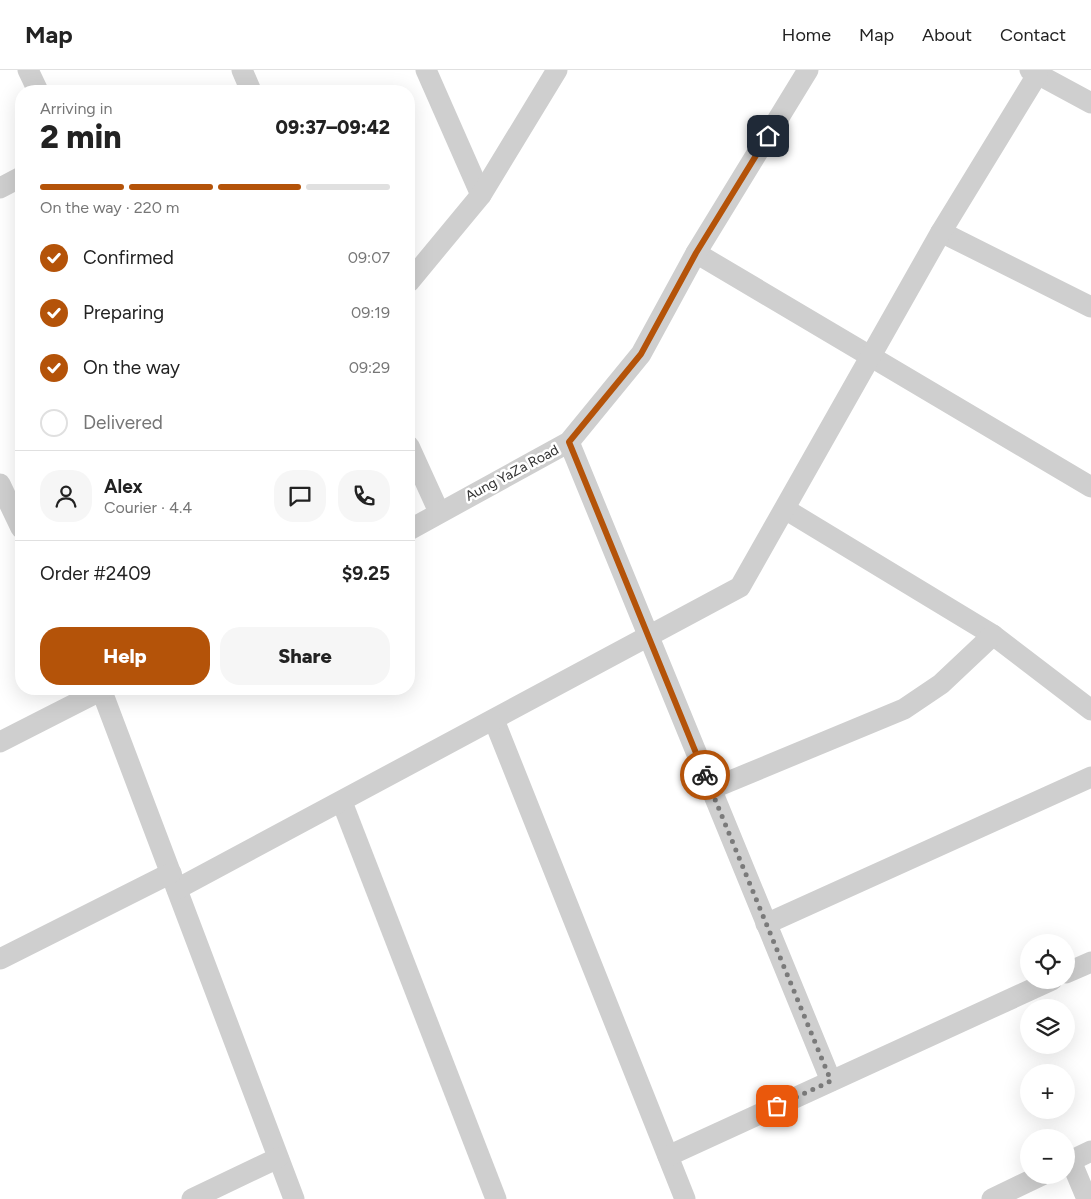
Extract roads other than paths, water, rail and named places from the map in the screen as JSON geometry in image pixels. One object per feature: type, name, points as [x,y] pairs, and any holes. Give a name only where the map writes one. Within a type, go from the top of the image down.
[{"type":"street","points":[[28,70],[35,85]]},
{"type":"street","points":[[242,70],[249,85]]},
{"type":"street","points":[[426,70],[481,195]]},
{"type":"street","points":[[415,275],[481,195],[557,70]]},
{"type":"street","name":"Aung YaZa Road","points":[[415,526],[569,442],[641,354],[696,253],[808,70]]},
{"type":"street","points":[[0,959],[174,881],[342,802],[740,587],[1033,72],[1091,103]]},
{"type":"street","points":[[0,188],[15,180]]},
{"type":"street","points":[[941,232],[1091,307]]},
{"type":"street","points":[[696,253],[1091,487]]},
{"type":"street","points":[[569,442],[831,1081]]},
{"type":"street","points":[[415,459],[439,512]]},
{"type":"street","points":[[0,484],[10,504]]},
{"type":"street","points":[[785,509],[993,636],[1091,710]]},
{"type":"street","points":[[711,789],[904,709],[941,684],[993,636]]},
{"type":"street","points":[[0,742],[90,695]]},
{"type":"street","points":[[104,695],[294,1199]]},
{"type":"street","points":[[494,720],[685,1199]]},
{"type":"street","points":[[766,924],[1091,777]]},
{"type":"street","points":[[342,802],[496,1199]]},
{"type":"street","points":[[1075,969],[1091,962]]},
{"type":"street","points":[[668,1156],[1032,989]]},
{"type":"street","points":[[1075,1159],[1091,1151]]},
{"type":"street","points":[[192,1199],[278,1158]]},
{"type":"street","points":[[1075,1176],[1087,1199]]},
{"type":"street","points":[[992,1199],[1023,1184]]}]
